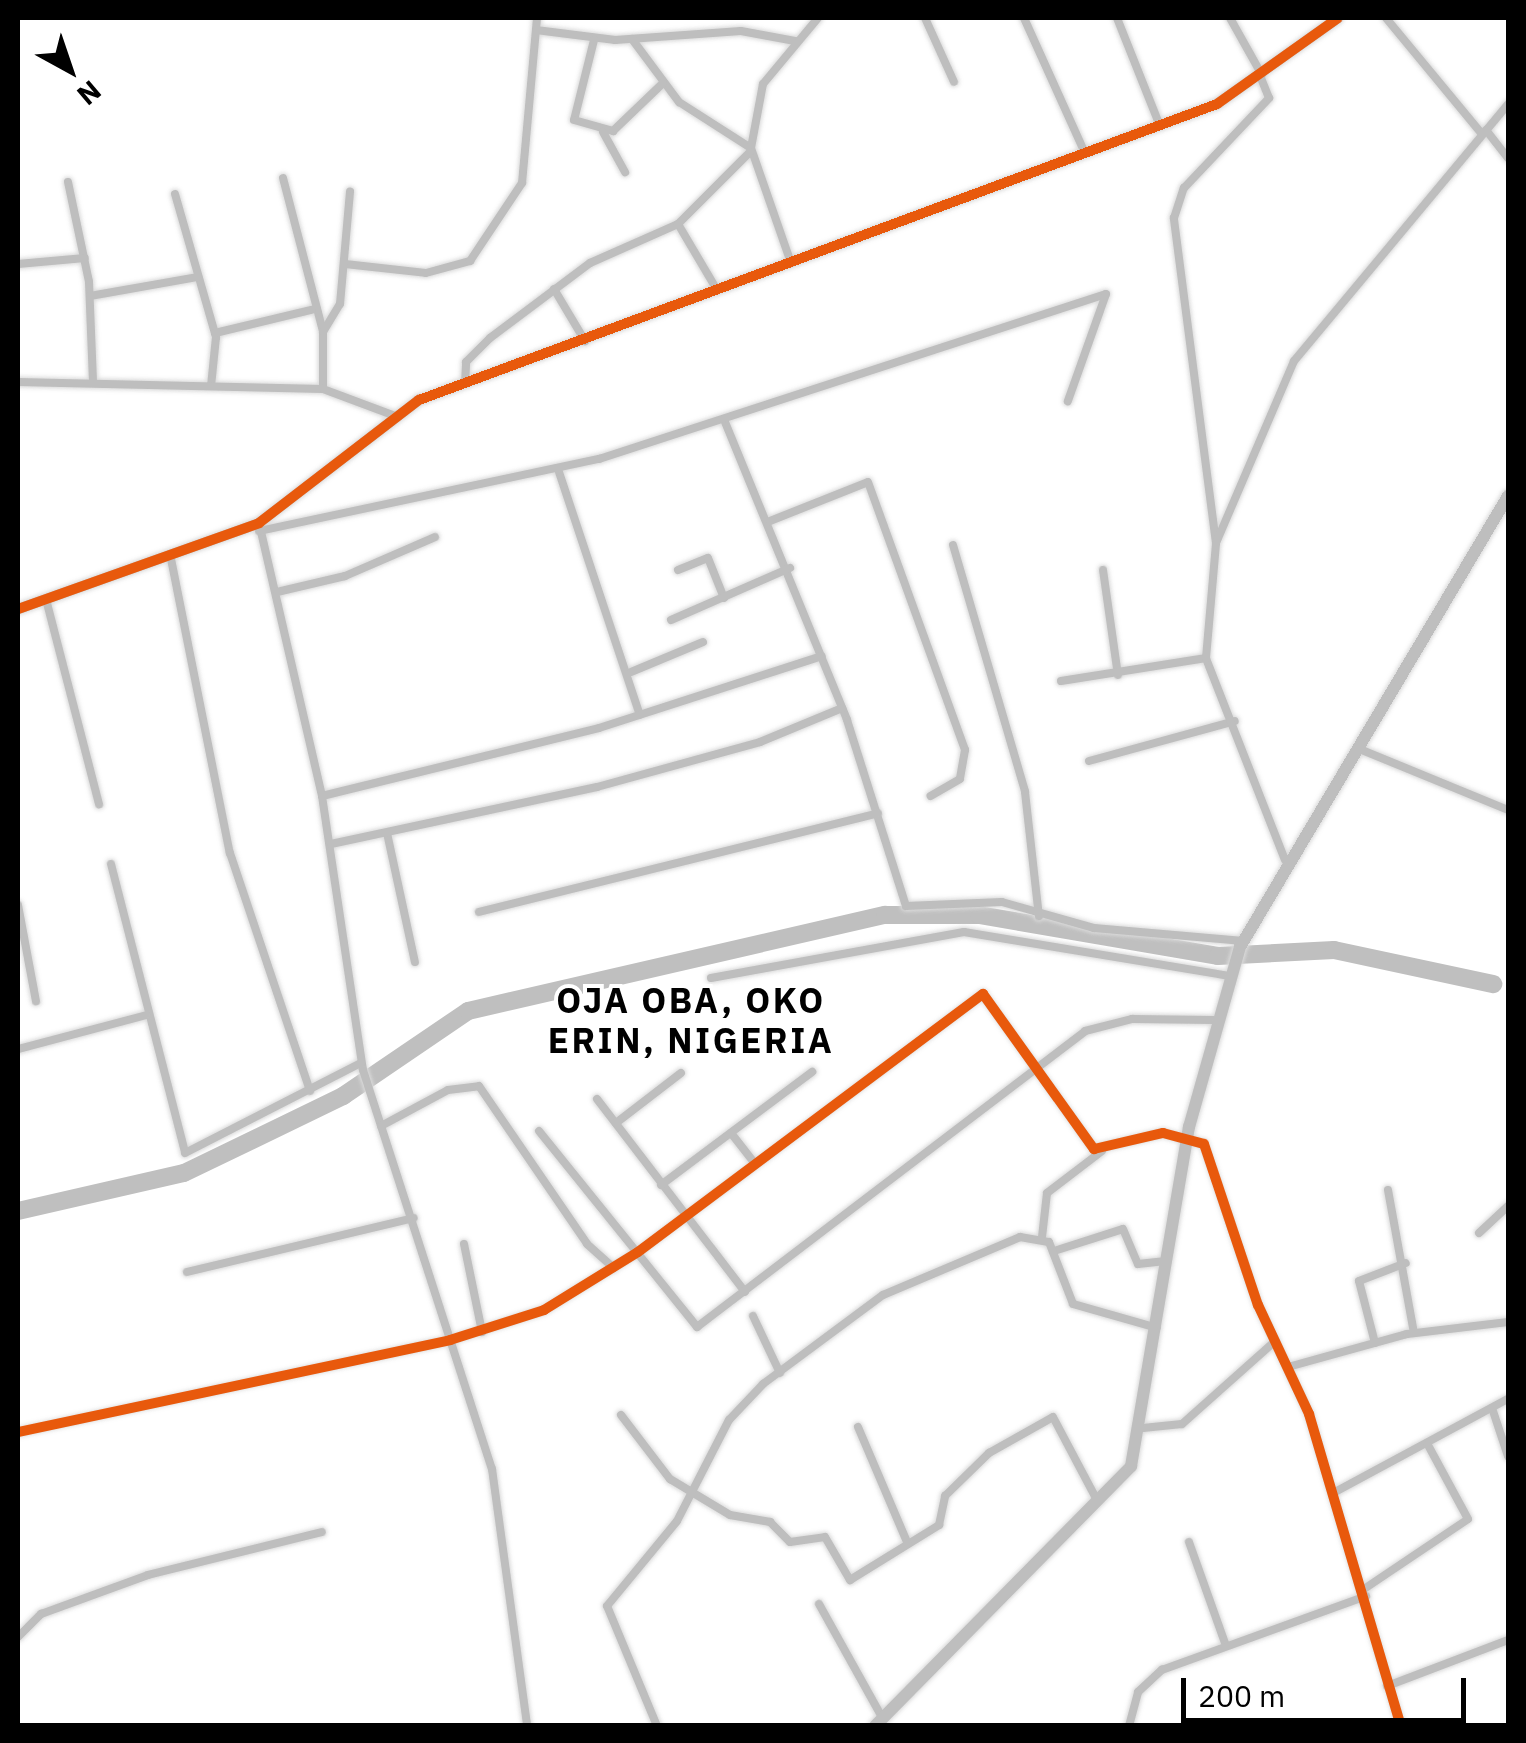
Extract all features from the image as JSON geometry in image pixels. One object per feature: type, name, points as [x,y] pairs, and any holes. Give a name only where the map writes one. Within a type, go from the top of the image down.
[{"type":"main road","points":[[878,1722],[1132,1466],[1144,1428],[1187,1139],[1214,1020],[1241,944],[1352,746],[1508,496]]},
{"type":"street","points":[[345,264],[426,273],[470,261],[520,192],[537,18]]},
{"type":"street","points":[[465,384],[471,356],[554,289],[614,249],[678,224],[750,150],[763,117],[758,96],[795,41],[818,18]]},
{"type":"street","points":[[925,18],[954,82]]},
{"type":"street","points":[[1024,18],[1084,151]]},
{"type":"street","points":[[1117,18],[1160,126]]},
{"type":"street","points":[[1230,18],[1269,98],[1184,188],[1174,218],[1216,543],[1206,658],[1235,721],[1285,860]]},
{"type":"street","points":[[259,527],[317,487],[393,415],[465,384],[1084,151],[1160,126],[1262,78],[1338,18]]},
{"type":"street","points":[[1386,18],[1508,158]]},
{"type":"street","points":[[536,30],[594,40],[632,39],[680,30],[795,41]]},
{"type":"street","points":[[632,39],[663,84],[750,150],[791,262]]},
{"type":"street","points":[[594,40],[574,120],[603,132],[625,172]]},
{"type":"street","points":[[603,132],[640,112],[663,84]]},
{"type":"street","points":[[1216,543],[1294,361],[1508,104]]},
{"type":"street","points":[[283,178],[311,310],[323,332]]},
{"type":"street","points":[[68,182],[90,296],[92,382]]},
{"type":"street","points":[[324,389],[323,332],[345,264],[350,191]]},
{"type":"street","points":[[175,194],[215,333],[211,386]]},
{"type":"street","points":[[678,224],[717,290]]},
{"type":"street","points":[[18,264],[85,258]]},
{"type":"street","points":[[90,296],[198,277]]},
{"type":"street","points":[[554,289],[585,341]]},
{"type":"street","points":[[18,610],[259,527],[558,469],[724,422],[1106,294],[1068,401]]},
{"type":"street","points":[[215,333],[311,310]]},
{"type":"street","points":[[18,382],[324,389],[393,415]]},
{"type":"street","points":[[724,422],[790,568],[878,813],[891,880],[906,906],[1002,902],[1039,916],[1241,944]]},
{"type":"street","points":[[558,469],[631,672],[640,714]]},
{"type":"street","points":[[770,521],[868,482],[965,750],[960,779],[931,796]]},
{"type":"street","points":[[259,527],[322,796],[362,1066],[492,1469],[526,1726]]},
{"type":"street","points":[[277,592],[346,576],[435,537]]},
{"type":"street","points":[[953,545],[1025,792],[1039,916]]},
{"type":"street","points":[[678,570],[708,558],[724,598]]},
{"type":"street","points":[[171,560],[230,853],[310,1091]]},
{"type":"street","points":[[672,620],[790,568]]},
{"type":"street","points":[[1102,570],[1118,674]]},
{"type":"street","points":[[48,602],[99,804]]},
{"type":"street","points":[[631,672],[704,642]]},
{"type":"street","points":[[322,796],[640,714],[822,656]]},
{"type":"street","points":[[1061,681],[1206,658]]},
{"type":"street","points":[[331,844],[742,748],[842,708]]},
{"type":"street","points":[[1090,762],[1235,721]]},
{"type":"street","points":[[1352,746],[1508,810]]},
{"type":"street","points":[[479,912],[878,813]]},
{"type":"street","points":[[387,833],[415,962]]},
{"type":"street","points":[[111,864],[185,1153],[362,1066]]},
{"type":"street","points":[[18,905],[36,1001]]},
{"type":"street","points":[[712,978],[964,932],[1229,976]]},
{"type":"street","points":[[18,1432],[482,1332],[614,1268],[638,1252],[752,1160],[975,995],[983,994],[1102,1151]]},
{"type":"street","points":[[18,1048],[148,1015]]},
{"type":"street","points":[[539,1131],[697,1327],[1038,1067],[1100,1027],[1214,1020]]},
{"type":"street","points":[[661,1185],[812,1072]]},
{"type":"street","points":[[616,1123],[680,1073]]},
{"type":"street","points":[[382,1126],[448,1090],[479,1086],[587,1244],[614,1268]]},
{"type":"street","points":[[597,1099],[745,1292]]},
{"type":"street","points":[[731,1133],[752,1160]]},
{"type":"street","points":[[1157,1328],[1073,1304],[1054,1251],[1042,1236],[1047,1193],[1102,1151],[1162,1133],[1204,1144],[1215,1169],[1275,1341],[1335,1492],[1400,1724],[1388,1726]]},
{"type":"street","points":[[1388,1190],[1406,1263],[1414,1333]]},
{"type":"street","points":[[1480,1233],[1508,1206]]},
{"type":"street","points":[[187,1272],[414,1218]]},
{"type":"street","points":[[1054,1251],[1123,1229],[1138,1264],[1166,1262]]},
{"type":"street","points":[[657,1726],[607,1606],[690,1492],[744,1400],[883,1295],[1042,1236]]},
{"type":"street","points":[[464,1244],[482,1332]]},
{"type":"street","points":[[1375,1343],[1359,1281],[1406,1263]]},
{"type":"street","points":[[753,1316],[780,1373]]},
{"type":"street","points":[[1288,1367],[1414,1333],[1508,1322]]},
{"type":"street","points":[[1144,1428],[1182,1424],[1275,1341]]},
{"type":"street","points":[[1335,1492],[1508,1399]]},
{"type":"street","points":[[1492,1408],[1508,1456]]},
{"type":"street","points":[[622,1415],[652,1462],[690,1492],[730,1516],[770,1522],[790,1542],[825,1537],[850,1580],[940,1526],[945,1496],[988,1453],[1054,1417],[1098,1504]]},
{"type":"street","points":[[858,1427],[908,1544]]},
{"type":"street","points":[[1129,1726],[1149,1680],[1364,1592],[1468,1519],[1428,1444]]},
{"type":"street","points":[[18,1637],[41,1614],[148,1574],[322,1532]]},
{"type":"street","points":[[1189,1542],[1226,1646]]},
{"type":"street","points":[[819,1604],[878,1722]]},
{"type":"street","points":[[1388,1686],[1508,1640]]},
{"type":"waterway","points":[[18,1211],[184,1173],[343,1096],[468,1011],[885,915],[979,915],[1218,956],[1334,950],[1493,984]]},
{"type":"cycle path","points":[[18,609],[259,523],[419,400],[1217,104],[1338,18]]},
{"type":"cycle path","points":[[18,1432],[450,1340],[544,1310],[638,1252],[983,994],[1094,1149],[1163,1133],[1204,1144],[1258,1305],[1309,1414],[1401,1726]]},
{"type":"district","name":"OJA OBA, OKO ERIN, NIGERIA","points":[[691,1020]]}]
